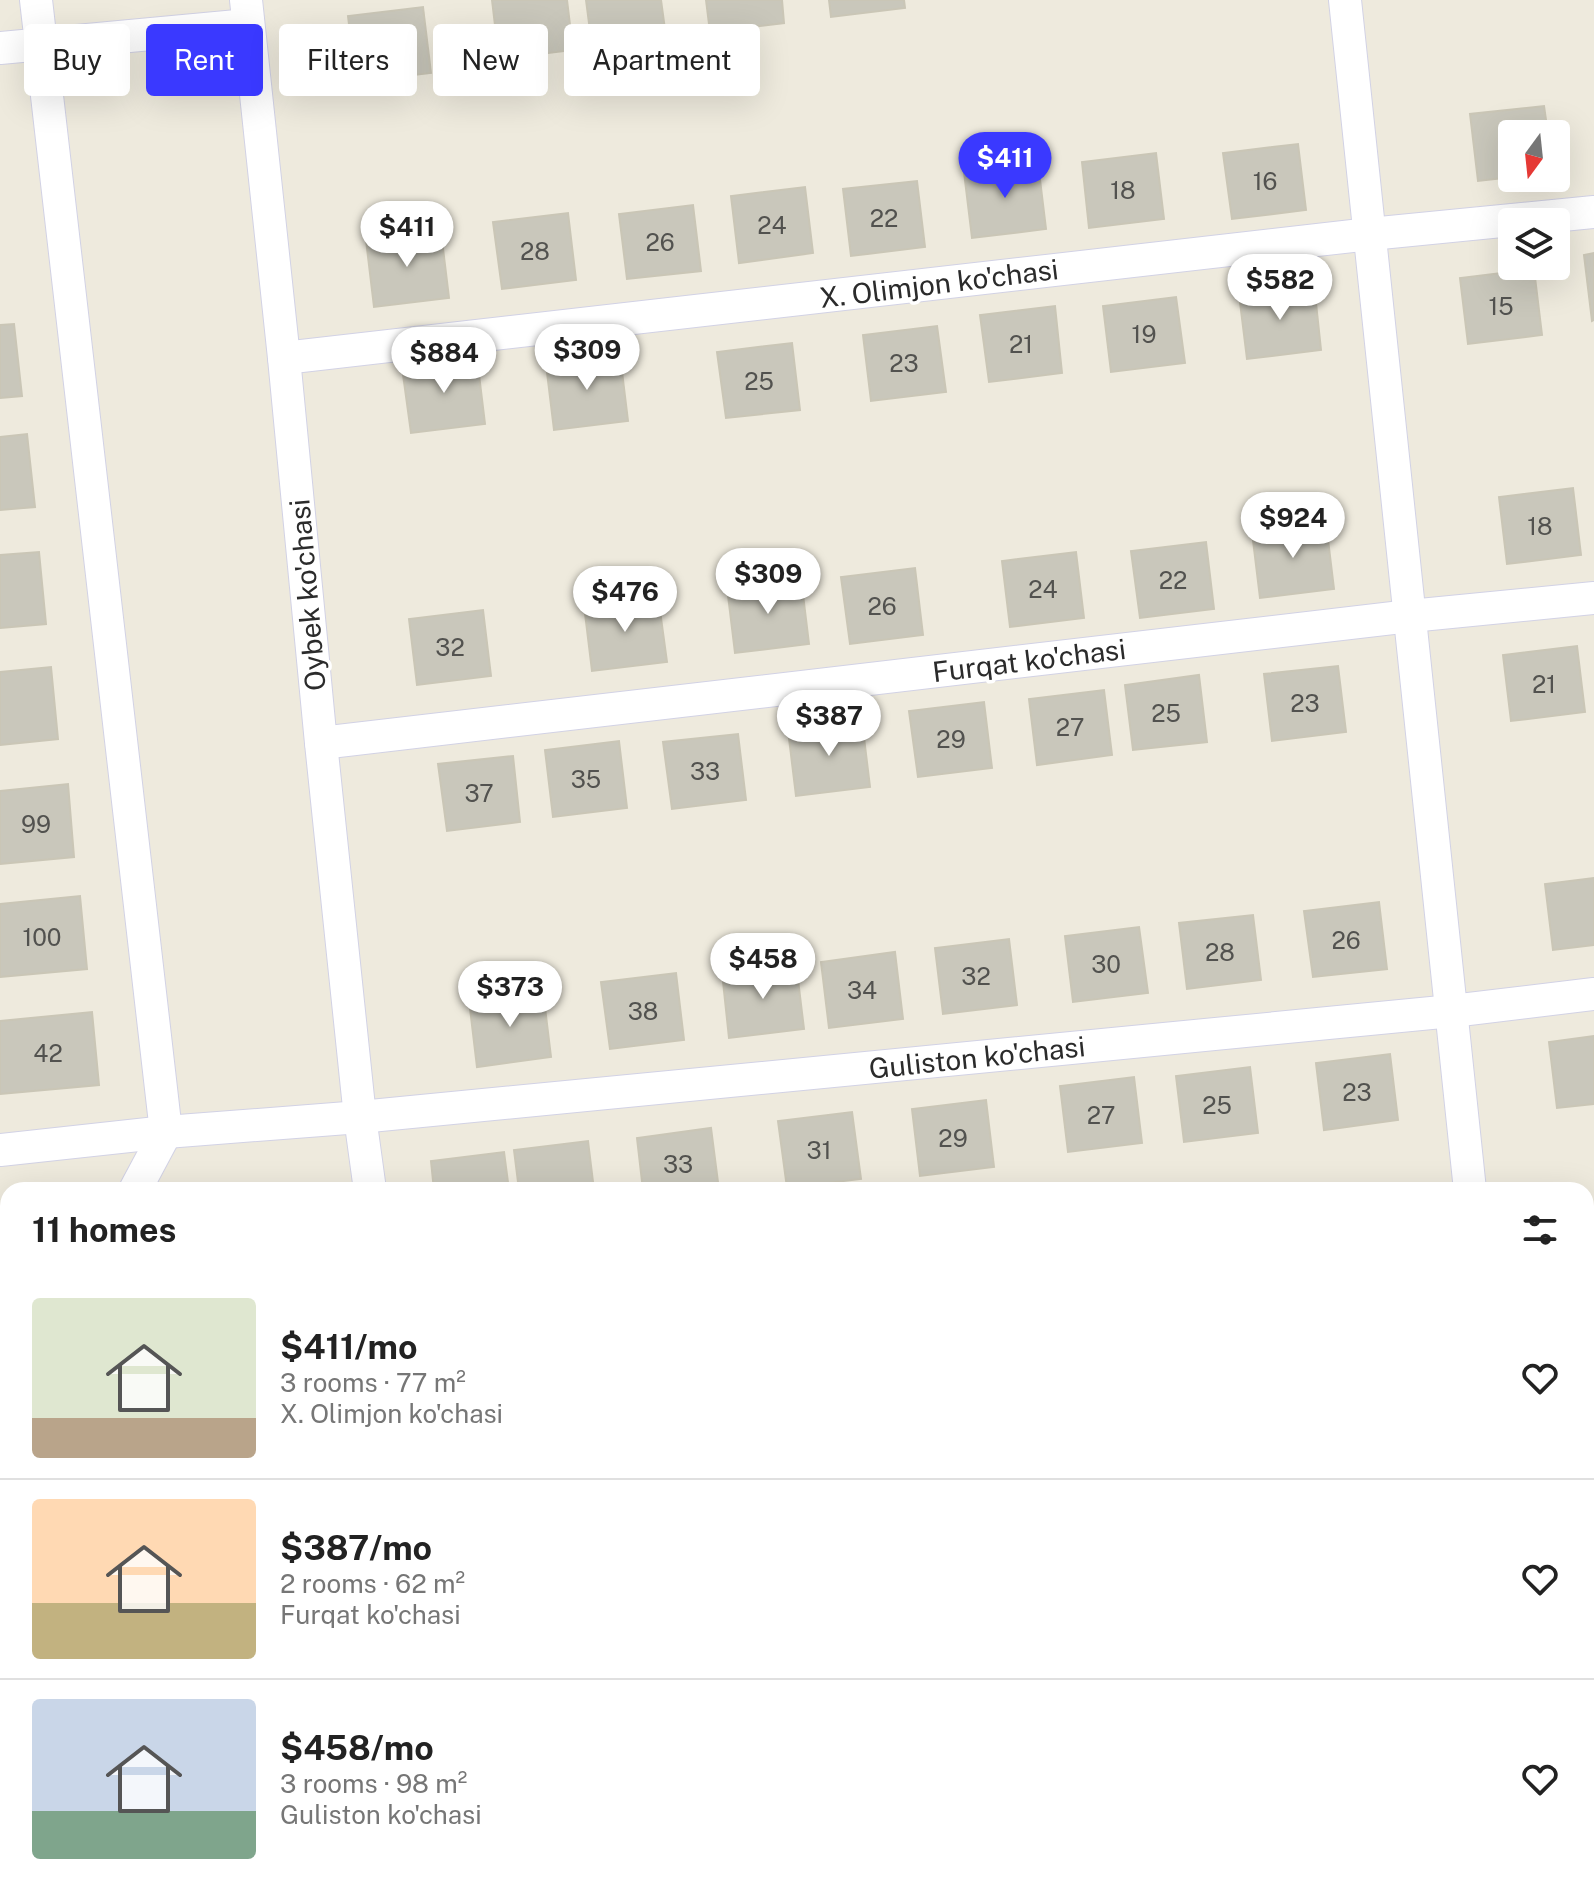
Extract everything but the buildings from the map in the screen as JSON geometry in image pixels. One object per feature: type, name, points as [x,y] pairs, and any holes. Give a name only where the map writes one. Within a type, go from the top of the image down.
[{"type":"street","points":[[36,0],[39,24]]},
{"type":"street","points":[[1345,0],[1469,1182]]},
{"type":"street","points":[[130,30],[247,13]]},
{"type":"street","name":"Oybek ko'chasi","points":[[247,13],[369,1182]]},
{"type":"street","points":[[0,48],[24,45]]},
{"type":"street","points":[[48,96],[166,1132],[139,1182]]},
{"type":"street","name":"X. Olimjon ko'chasi","points":[[284,358],[1370,234],[1594,212]]},
{"type":"street","name":"Furqat ko'chasi","points":[[321,743],[1410,616],[1594,598]]},
{"type":"street","name":"Guliston ko'chasi","points":[[0,1150],[1452,1011],[1594,994]]}]
